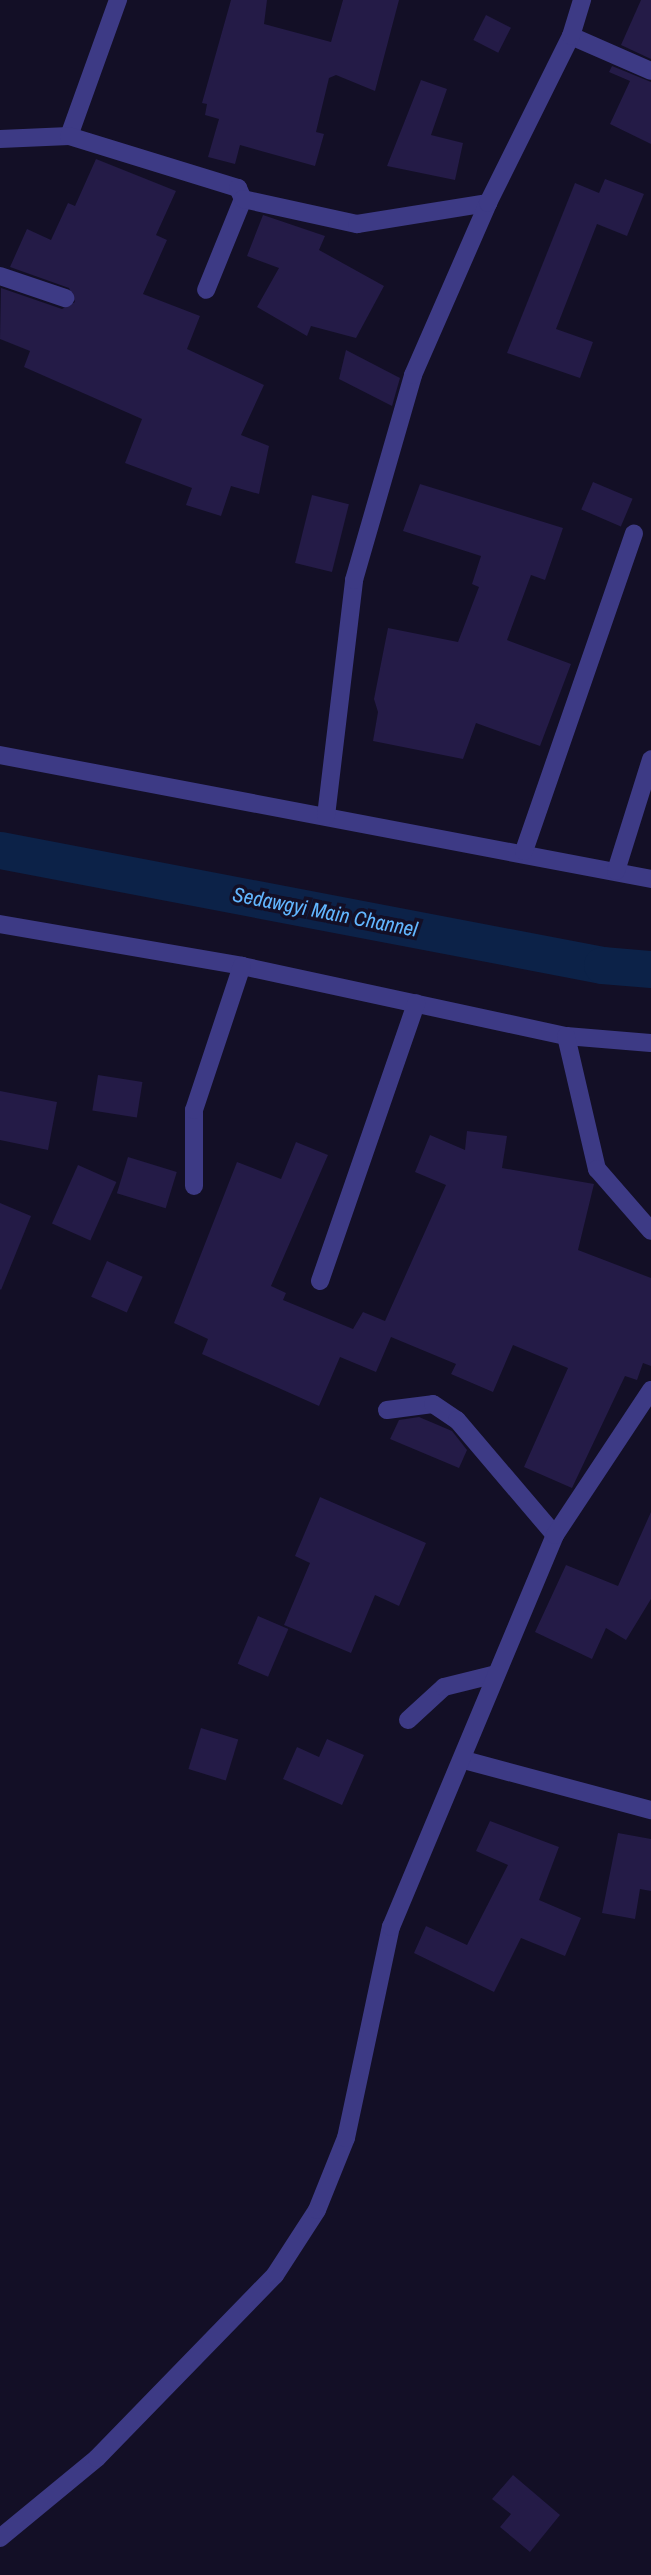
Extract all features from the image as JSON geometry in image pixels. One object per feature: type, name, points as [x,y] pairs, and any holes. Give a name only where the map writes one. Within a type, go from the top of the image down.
[{"type":"street","points":[[69,136],[118,0]]},
{"type":"street","points":[[326,816],[354,579],[412,375],[488,203],[571,36],[582,0]]},
{"type":"street","points":[[571,36],[651,71]]},
{"type":"street","points":[[0,139],[69,136],[227,181],[243,198],[357,224],[488,203]]},
{"type":"street","points":[[206,290],[243,198]]},
{"type":"street","points":[[0,276],[65,298]]},
{"type":"street","points":[[524,851],[634,534]]},
{"type":"street","points":[[0,755],[524,851],[651,879]]},
{"type":"street","points":[[616,871],[651,759]]},
{"type":"street","points":[[0,924],[242,966],[566,1036],[651,1043]]},
{"type":"street","points":[[194,1186],[194,1110],[242,966]]},
{"type":"street","points":[[320,1281],[416,1003]]},
{"type":"street","points":[[566,1036],[597,1169],[651,1231]]},
{"type":"street","points":[[0,2538],[97,2458],[275,2275],[317,2210],[346,2138],[391,1927],[464,1760],[496,1674],[555,1535],[651,1390]]},
{"type":"street","points":[[387,1410],[433,1404],[457,1420],[555,1535]]},
{"type":"street","points":[[408,1720],[444,1687],[496,1674]]},
{"type":"street","points":[[464,1760],[651,1810]]},
{"type":"building","points":[[231,0],[267,0],[264,24],[331,42],[343,0],[399,0],[375,91],[336,75],[329,78],[316,132],[324,134],[315,166],[240,145],[235,164],[208,157],[219,119],[205,115],[207,104],[202,103]]},
{"type":"building","points":[[641,0],[651,0],[651,59],[621,45]]},
{"type":"building","points":[[486,15],[511,28],[498,53],[473,40]]},
{"type":"building","points":[[612,66],[651,82],[651,144],[610,124],[630,81],[609,72]]},
{"type":"building","points":[[421,80],[447,89],[431,135],[463,143],[455,180],[387,166]]},
{"type":"building","points":[[96,159],[176,191],[156,235],[167,240],[143,294],[200,316],[187,349],[264,385],[241,435],[269,446],[259,494],[231,486],[221,516],[186,505],[192,488],[125,463],[142,419],[24,367],[30,351],[0,339],[1,288],[62,309],[75,302],[69,288],[10,267],[27,229],[51,240],[68,203],[75,206]]},
{"type":"building","points":[[605,179],[644,194],[627,236],[597,224],[556,329],[593,342],[580,378],[507,353],[575,183],[599,193]]},
{"type":"building","points":[[263,215],[325,236],[319,250],[384,286],[356,338],[311,326],[307,336],[257,307],[279,268],[247,256]]},
{"type":"building","points":[[346,350],[400,378],[392,406],[339,379]]},
{"type":"building","points":[[593,482],[633,499],[621,526],[581,510]]},
{"type":"building","points":[[420,484],[563,528],[545,580],[531,575],[507,640],[571,664],[540,746],[476,723],[463,759],[373,741],[378,712],[374,699],[388,628],[458,642],[479,587],[472,584],[481,556],[403,531]]},
{"type":"building","points":[[312,495],[349,504],[332,572],[295,563]]},
{"type":"building","points":[[98,1075],[142,1082],[137,1118],[92,1111]]},
{"type":"building","points":[[0,1091],[57,1102],[48,1150],[0,1140]]},
{"type":"building","points":[[467,1131],[507,1136],[502,1168],[594,1184],[578,1250],[651,1278],[651,1366],[643,1363],[637,1380],[625,1376],[572,1488],[524,1467],[568,1368],[513,1345],[493,1392],[451,1374],[456,1364],[391,1337],[376,1372],[340,1357],[319,1406],[202,1354],[208,1339],[174,1323],[237,1162],[281,1179],[296,1142],[328,1155],[271,1286],[286,1293],[283,1300],[353,1329],[363,1312],[385,1321],[446,1185],[415,1172],[430,1135],[465,1150]]},
{"type":"building","points":[[128,1157],[177,1172],[166,1208],[117,1193]]},
{"type":"building","points":[[78,1165],[116,1182],[90,1241],[52,1223]]},
{"type":"building","points":[[0,1203],[31,1216],[1,1290],[0,1289]]},
{"type":"building","points":[[107,1261],[143,1277],[127,1312],[91,1297]]},
{"type":"building","points":[[419,1417],[452,1431],[467,1450],[459,1468],[390,1439],[399,1420]]},
{"type":"building","points":[[320,1497],[426,1543],[399,1606],[375,1595],[351,1653],[284,1625],[310,1563],[295,1556]]},
{"type":"building","points":[[651,1512],[651,1599],[626,1640],[606,1628],[592,1659],[535,1632],[566,1565],[618,1586]]},
{"type":"building","points":[[258,1616],[288,1629],[268,1677],[238,1664]]},
{"type":"building","points":[[201,1728],[238,1739],[226,1781],[188,1769]]},
{"type":"building","points":[[327,1739],[364,1755],[342,1805],[283,1779],[297,1747],[319,1757]]},
{"type":"building","points":[[490,1821],[559,1847],[539,1900],[581,1918],[565,1956],[521,1938],[494,1992],[414,1953],[426,1926],[467,1945],[508,1865],[476,1851]]},
{"type":"building","points":[[618,1833],[651,1839],[651,1891],[640,1889],[635,1919],[602,1913]]},
{"type":"building","points":[[513,2475],[560,2515],[530,2552],[500,2527],[511,2514],[492,2499]]},
{"type":"waterway","name":"Sedawgyi Main Channel","points":[[0,850],[602,965],[651,969]]}]
